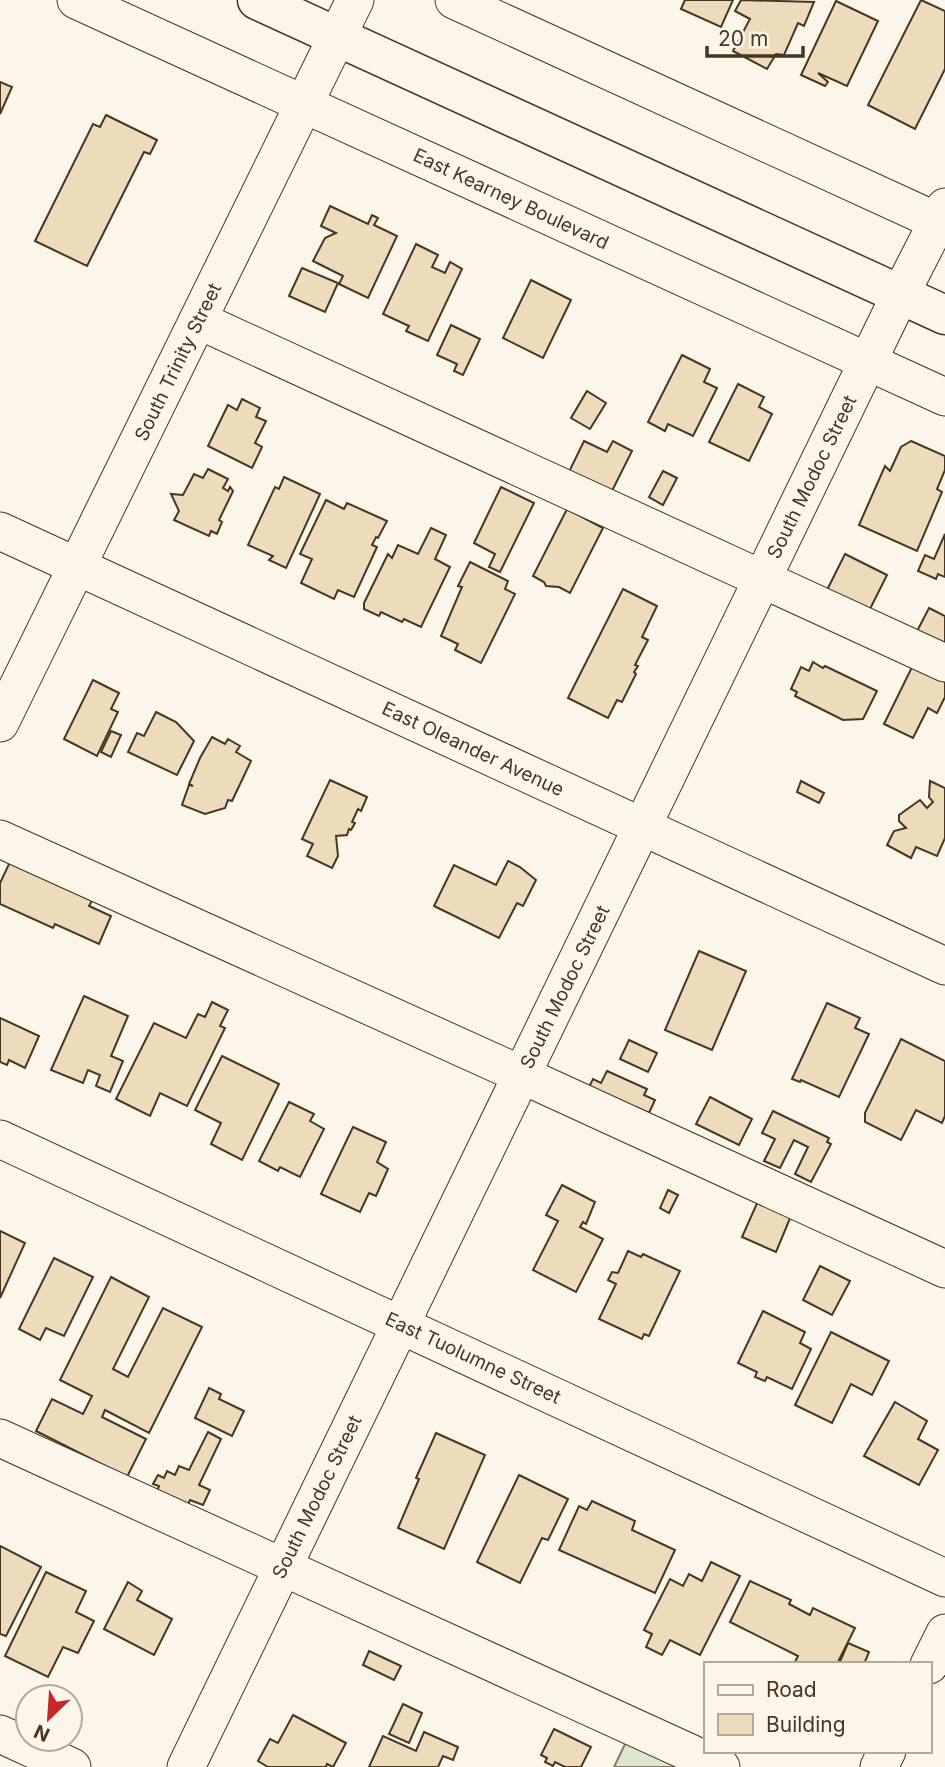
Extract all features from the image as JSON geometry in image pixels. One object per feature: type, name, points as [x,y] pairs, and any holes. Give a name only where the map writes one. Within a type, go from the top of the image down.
[{"type":"main road","points":[[257,0],[945,315]]},
{"type":"street","name":"East Kearney Boulevard","points":[[76,0],[945,397]]},
{"type":"street","name":"South Trinity Street","points":[[0,723],[355,0]]},
{"type":"street","points":[[454,0],[943,218]]},
{"type":"street","name":"South Modoc Street","points":[[186,1767],[900,295],[943,218]]},
{"type":"street","points":[[198,320],[945,663]]},
{"type":"street","name":"East Oleander Avenue","points":[[0,531],[945,966]]},
{"type":"street","points":[[0,839],[945,1269]]},
{"type":"street","name":"East Tuolumne Street","points":[[0,1139],[945,1578]]},
{"type":"street","points":[[0,1438],[722,1767]]},
{"type":"street","points":[[930,1662],[945,1633]]},
{"type":"street","points":[[0,1734],[72,1767]]},
{"type":"green space","points":[[626,1742],[680,1767],[614,1767]]},
{"type":"building","points":[[685,0],[733,0],[721,27],[681,9]]},
{"type":"building","points":[[741,0],[814,2],[804,26],[798,23],[784,55],[776,54],[767,69],[733,51],[750,19],[735,11]]},
{"type":"building","points":[[921,0],[945,11],[945,69],[915,129],[868,105]]},
{"type":"building","points":[[836,1],[878,21],[847,86],[818,73],[828,82],[825,86],[801,75]]},
{"type":"building","points":[[0,82],[12,87],[0,114]]},
{"type":"building","points":[[106,115],[157,140],[150,154],[144,152],[87,266],[35,241],[93,124],[100,127]]},
{"type":"building","points":[[330,206],[368,224],[372,215],[378,218],[374,225],[397,236],[368,298],[339,284],[343,276],[313,261],[325,238],[336,233],[321,226]]},
{"type":"building","points":[[416,244],[438,255],[432,267],[445,273],[450,262],[462,269],[428,341],[406,331],[409,326],[383,314]]},
{"type":"building","points":[[302,268],[338,283],[325,312],[289,296]]},
{"type":"building","points":[[531,280],[571,300],[543,358],[503,338]]},
{"type":"building","points":[[451,325],[480,339],[463,375],[454,371],[457,364],[437,355]]},
{"type":"building","points":[[682,355],[710,369],[704,382],[717,388],[693,436],[668,424],[665,431],[648,422]]},
{"type":"building","points":[[738,384],[764,397],[759,407],[772,414],[749,461],[709,442]]},
{"type":"building","points":[[587,391],[606,403],[590,429],[571,418]]},
{"type":"building","points":[[242,399],[260,408],[256,417],[266,421],[255,443],[262,447],[252,468],[208,446],[228,405],[237,410]]},
{"type":"building","points":[[584,441],[607,452],[613,441],[632,451],[608,499],[566,478]]},
{"type":"building","points":[[911,441],[945,456],[945,470],[937,489],[942,492],[917,551],[859,525],[885,466],[890,471],[901,447]]},
{"type":"building","points":[[208,469],[228,479],[223,488],[228,491],[230,487],[233,491],[219,520],[222,522],[217,534],[211,531],[209,536],[174,520],[179,511],[171,494],[183,495],[194,474],[203,478]]},
{"type":"building","points":[[663,471],[677,478],[663,505],[649,497]]},
{"type":"building","points":[[284,477],[320,494],[286,568],[269,560],[273,556],[248,545],[275,487],[279,489]]},
{"type":"building","points":[[501,487],[534,503],[500,572],[489,567],[495,554],[474,543]]},
{"type":"building","points":[[326,500],[344,509],[347,503],[387,521],[372,545],[377,547],[354,597],[338,590],[334,599],[301,583],[312,559],[300,554]]},
{"type":"building","points":[[567,509],[603,528],[570,593],[559,587],[546,586],[533,576]]},
{"type":"building","points":[[431,528],[446,535],[435,559],[450,567],[421,627],[404,619],[402,622],[381,612],[379,616],[364,609],[364,603],[388,554],[392,558],[398,545],[418,554]]},
{"type":"building","points":[[945,534],[945,577],[938,574],[936,579],[918,571],[925,555],[934,559]]},
{"type":"building","points":[[845,554],[887,575],[866,617],[824,596]]},
{"type":"building","points":[[470,562],[508,581],[505,589],[515,594],[481,663],[455,650],[458,644],[441,636],[462,587],[458,586]]},
{"type":"building","points":[[623,589],[657,606],[642,637],[648,640],[635,665],[638,666],[634,672],[636,674],[622,702],[617,700],[608,718],[568,698]]},
{"type":"building","points":[[929,608],[945,616],[945,652],[914,637]]},
{"type":"building","points":[[813,662],[877,691],[863,719],[843,720],[795,696],[797,692],[791,689],[801,667],[809,671]]},
{"type":"building","points":[[914,663],[945,679],[945,697],[937,713],[928,708],[913,738],[884,724]]},
{"type":"building","points":[[93,680],[119,693],[111,709],[118,712],[97,756],[64,739]]},
{"type":"building","points":[[156,712],[176,722],[194,741],[177,775],[128,752],[137,733],[144,736]]},
{"type":"building","points":[[111,731],[121,735],[111,757],[101,752]]},
{"type":"building","points":[[212,737],[225,744],[228,739],[240,746],[236,752],[251,761],[232,801],[228,800],[225,808],[205,814],[182,805],[189,785],[193,786],[189,784],[200,758]]},
{"type":"building","points":[[330,780],[367,797],[361,811],[358,809],[351,830],[349,829],[347,835],[336,836],[338,856],[332,868],[307,856],[313,844],[302,839]]},
{"type":"building","points":[[801,781],[824,793],[819,803],[797,792]]},
{"type":"building","points":[[930,781],[945,788],[945,838],[937,856],[916,847],[911,858],[887,845],[894,831],[906,828],[899,821],[899,815],[920,800],[927,808],[933,802],[929,797]]},
{"type":"building","points":[[508,861],[536,880],[523,906],[517,903],[499,938],[434,906],[454,865],[496,885]]},
{"type":"building","points":[[10,862],[93,899],[89,906],[111,916],[99,944],[55,924],[53,928],[0,904],[0,883]]},
{"type":"building","points":[[699,951],[746,971],[712,1050],[665,1030]]},
{"type":"building","points":[[84,996],[128,1016],[111,1056],[123,1061],[110,1092],[96,1086],[100,1075],[88,1070],[83,1083],[51,1070]]},
{"type":"building","points":[[212,1002],[228,1010],[220,1026],[225,1028],[187,1106],[160,1093],[150,1116],[116,1099],[154,1023],[186,1038],[198,1014],[205,1017]]},
{"type":"building","points":[[827,1003],[860,1018],[855,1028],[869,1034],[839,1097],[801,1080],[792,1079]]},
{"type":"building","points":[[0,1018],[39,1036],[25,1068],[9,1060],[7,1065],[0,1062]]},
{"type":"building","points":[[901,1039],[945,1061],[945,1116],[942,1123],[916,1110],[901,1140],[865,1122],[865,1113]]},
{"type":"building","points":[[629,1040],[657,1053],[648,1072],[620,1059]]},
{"type":"building","points":[[222,1056],[279,1084],[242,1160],[211,1144],[221,1123],[195,1110]]},
{"type":"building","points":[[607,1071],[647,1089],[644,1095],[655,1100],[649,1113],[636,1107],[634,1112],[588,1089],[593,1079],[601,1083]]},
{"type":"building","points":[[710,1097],[752,1119],[739,1145],[696,1124]]},
{"type":"building","points":[[289,1102],[314,1114],[310,1121],[324,1129],[300,1177],[280,1167],[278,1171],[259,1161]]},
{"type":"building","points":[[773,1111],[829,1138],[827,1142],[831,1144],[811,1182],[795,1174],[808,1147],[794,1140],[780,1168],[764,1161],[775,1139],[762,1133]]},
{"type":"building","points":[[353,1127],[386,1142],[377,1162],[388,1169],[376,1196],[369,1193],[360,1212],[321,1194]]},
{"type":"building","points":[[562,1185],[595,1202],[586,1224],[583,1222],[580,1227],[603,1239],[576,1292],[533,1270],[558,1221],[546,1215]]},
{"type":"building","points":[[668,1190],[678,1195],[669,1213],[660,1208]]},
{"type":"building","points":[[758,1201],[791,1216],[776,1252],[742,1237]]},
{"type":"building","points":[[0,1231],[25,1243],[0,1298]]},
{"type":"building","points":[[628,1251],[641,1257],[643,1254],[680,1271],[649,1336],[644,1334],[642,1339],[599,1319],[616,1284],[608,1280],[612,1272],[618,1273]]},
{"type":"building","points":[[54,1258],[93,1277],[64,1336],[46,1328],[40,1340],[19,1329]]},
{"type":"building","points":[[820,1266],[850,1281],[832,1315],[803,1300]]},
{"type":"building","points":[[111,1277],[149,1297],[113,1369],[128,1377],[163,1308],[202,1327],[149,1433],[105,1410],[102,1417],[146,1439],[127,1477],[36,1431],[52,1399],[83,1414],[92,1396],[60,1380]]},
{"type":"building","points":[[763,1311],[805,1332],[800,1343],[811,1349],[792,1389],[767,1377],[765,1381],[755,1377],[757,1372],[738,1363]]},
{"type":"building","points":[[831,1332],[889,1361],[872,1395],[851,1384],[832,1423],[795,1405]]},
{"type":"building","points":[[209,1388],[221,1394],[219,1399],[244,1411],[232,1436],[195,1418]]},
{"type":"building","points":[[895,1402],[927,1421],[918,1439],[938,1450],[919,1485],[864,1456]]},
{"type":"building","points":[[208,1432],[221,1439],[199,1485],[210,1490],[203,1505],[190,1500],[186,1508],[156,1494],[159,1486],[153,1484],[158,1475],[164,1478],[167,1471],[175,1475],[179,1466],[189,1470]]},
{"type":"building","points":[[436,1433],[485,1455],[444,1549],[398,1528]]},
{"type":"building","points":[[519,1475],[568,1499],[548,1540],[542,1538],[520,1583],[477,1562]]},
{"type":"building","points":[[592,1501],[635,1521],[632,1530],[675,1550],[655,1593],[559,1550],[579,1506],[587,1510]]},
{"type":"building","points":[[0,1546],[41,1567],[6,1636],[0,1634]]},
{"type":"building","points":[[711,1562],[740,1576],[700,1655],[670,1640],[662,1655],[646,1647],[652,1634],[644,1630],[670,1579],[683,1586],[689,1574],[702,1581]]},
{"type":"building","points":[[46,1572],[86,1591],[76,1612],[94,1621],[78,1653],[63,1647],[48,1677],[5,1656]]},
{"type":"building","points":[[750,1581],[791,1600],[789,1604],[810,1615],[813,1608],[855,1628],[838,1662],[795,1662],[798,1656],[730,1622]]},
{"type":"building","points":[[128,1582],[142,1591],[137,1600],[172,1619],[154,1655],[104,1629]]},
{"type":"building","points":[[848,1643],[869,1652],[865,1662],[840,1662]]},
{"type":"building","points":[[369,1651],[401,1666],[394,1680],[363,1665]]},
{"type":"building","points":[[403,1704],[422,1713],[409,1743],[389,1734]]},
{"type":"building","points":[[293,1715],[346,1743],[333,1767],[327,1764],[326,1767],[268,1767],[258,1761],[270,1739],[278,1743]]},
{"type":"building","points":[[554,1729],[591,1747],[581,1767],[565,1767],[555,1762],[553,1766],[545,1762],[547,1758],[541,1755]]},
{"type":"building","points":[[424,1732],[458,1747],[453,1760],[443,1756],[438,1767],[369,1767],[383,1736],[416,1751]]}]
